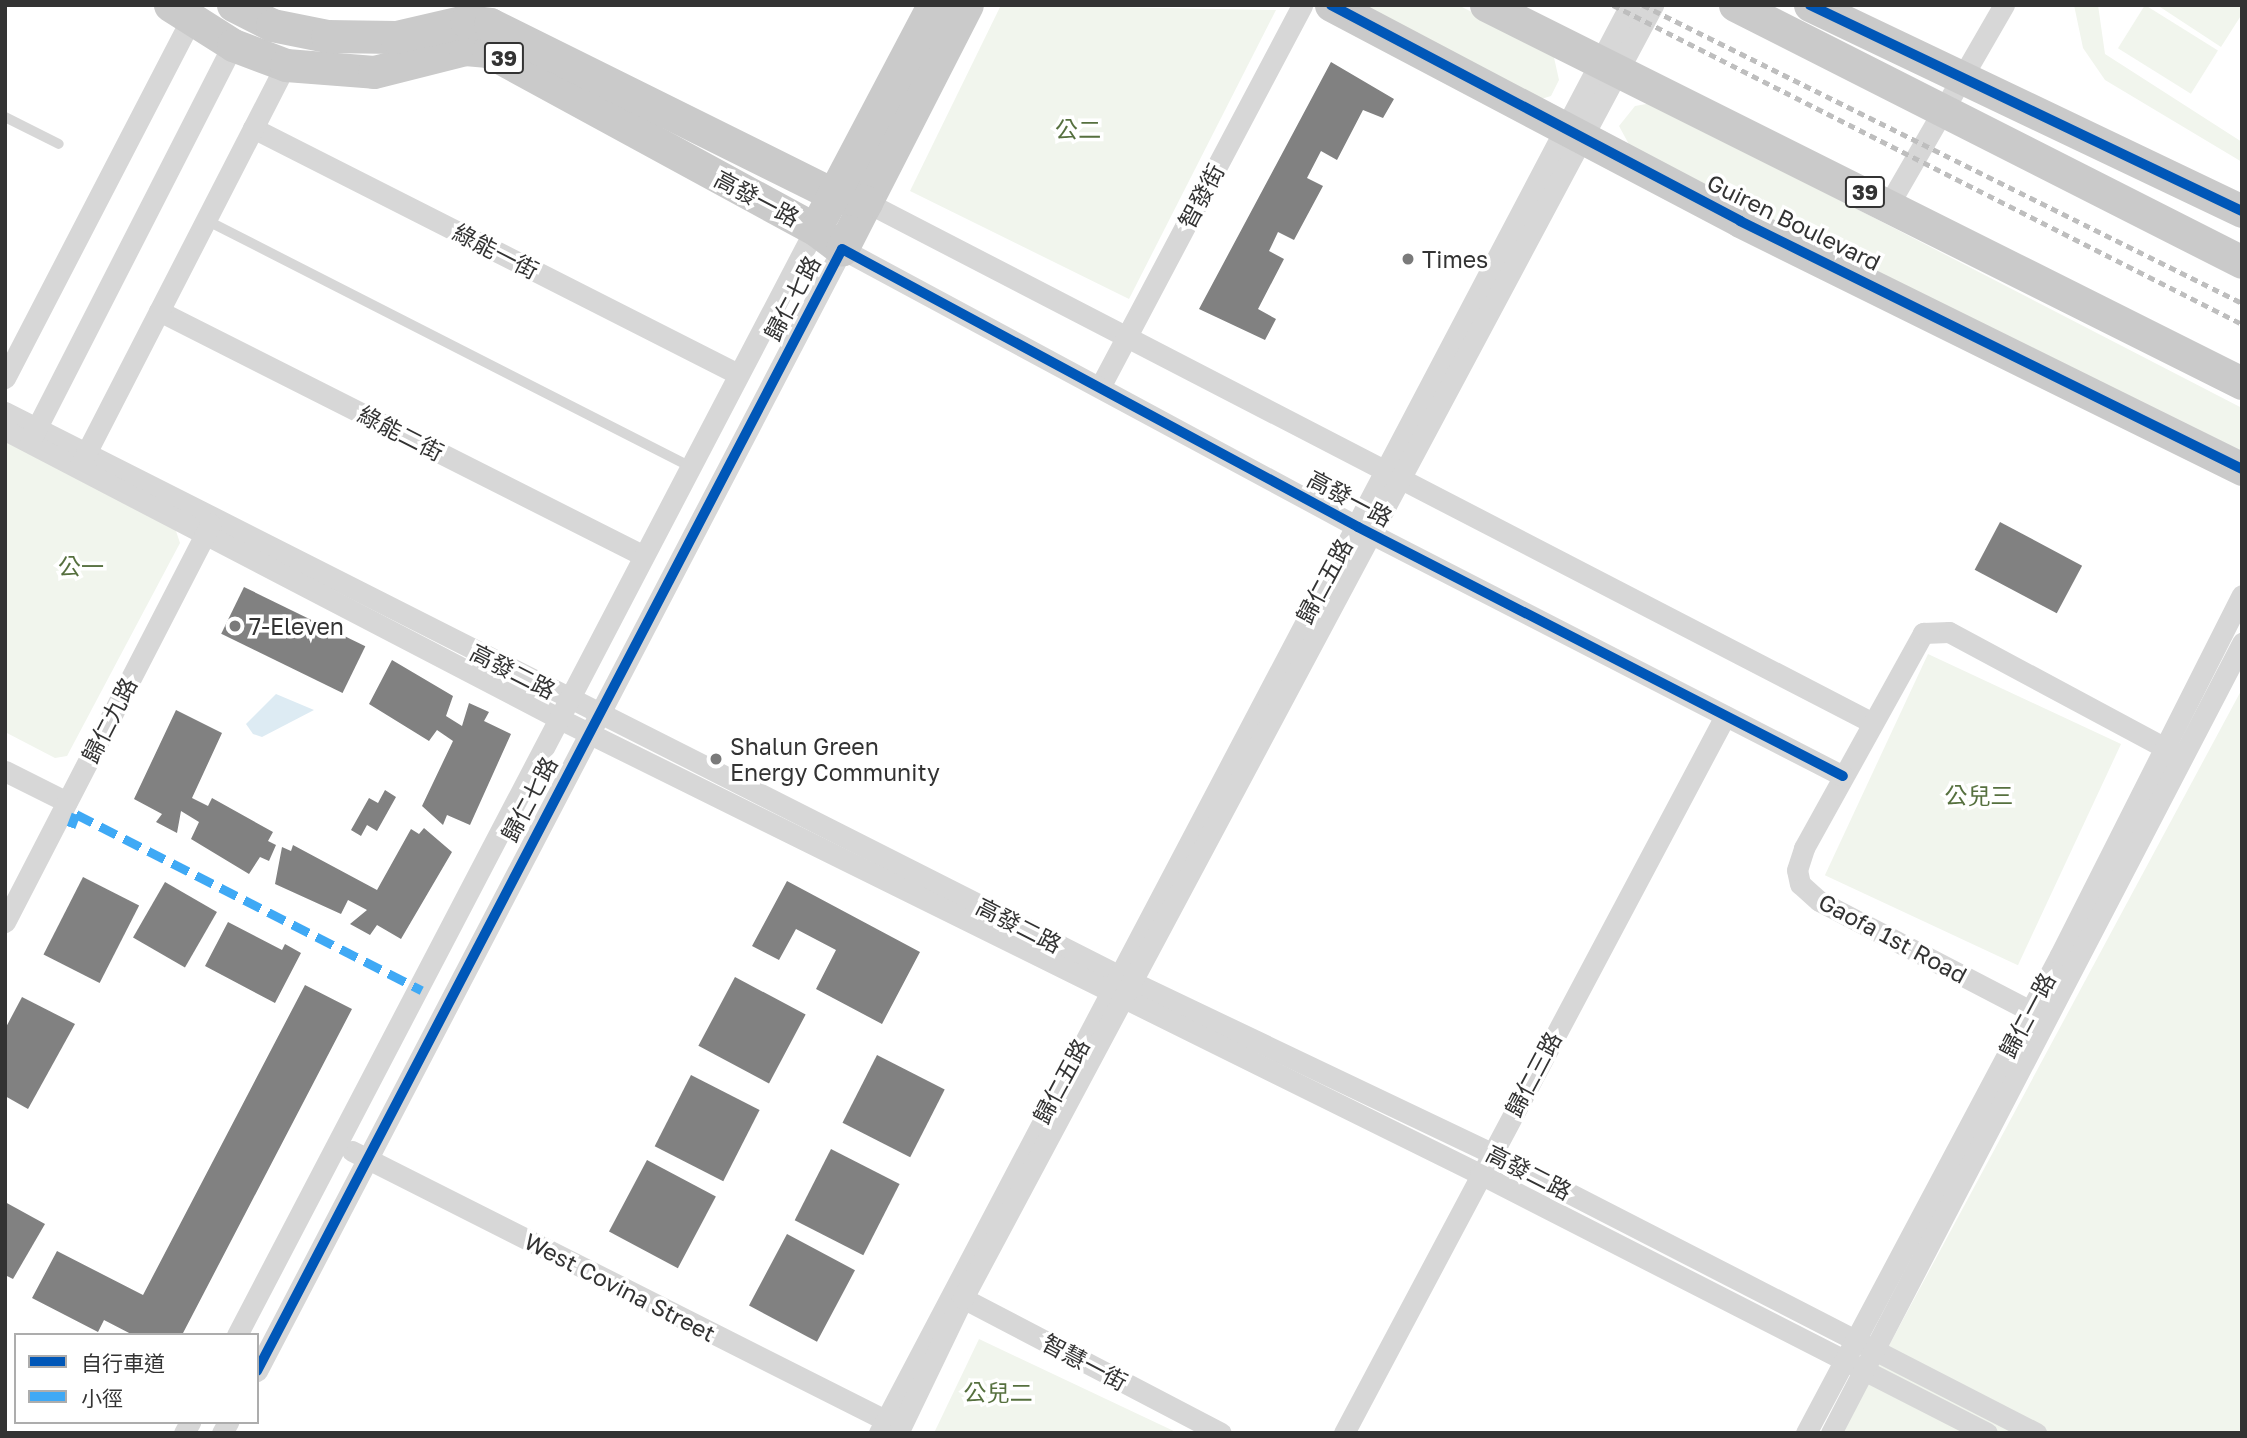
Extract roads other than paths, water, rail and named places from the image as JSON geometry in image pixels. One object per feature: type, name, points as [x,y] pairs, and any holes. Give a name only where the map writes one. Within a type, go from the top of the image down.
[{"type":"main road","name":"高發一路","points":[[233,5],[272,25],[327,36],[396,37],[454,23],[490,24],[850,198]]},
{"type":"main road","name":"歸仁七路","points":[[842,249],[850,198],[933,5]]},
{"type":"main road","name":"歸仁七路","points":[[815,229],[850,198],[967,5]]},
{"type":"main road","name":"Guiren Boulevard","points":[[1331,5],[1740,221],[2242,468]]},
{"type":"main road","name":"39","points":[[1486,5],[1889,204],[2242,383]]},
{"type":"main road","points":[[1735,5],[2242,262]]},
{"type":"main road","points":[[1810,5],[1962,82],[2187,180],[2242,211]]},
{"type":"main road","name":"高發一路","points":[[180,13],[233,45],[286,65],[374,72],[465,49],[488,51],[815,229],[842,249]]},
{"type":"street","name":"智發街","points":[[1100,387],[1302,5]]},
{"type":"street","points":[[1608,67],[1630,5]]},
{"type":"street","points":[[1608,67],[1653,5]]},
{"type":"street","points":[[1889,204],[1945,113],[2004,5]]},
{"type":"street","points":[[5,378],[180,13]]},
{"type":"street","points":[[32,435],[233,45]]},
{"type":"street","points":[[82,462],[286,65]]},
{"type":"street","name":"歸仁五路","points":[[891,1428],[956,1295],[1394,477],[1608,67]]},
{"type":"street","name":"綠能一街","points":[[253,128],[738,374]]},
{"type":"street","name":"高發一路","points":[[850,198],[1871,722]]},
{"type":"street","name":"歸仁七路","points":[[238,1333],[341,1145],[642,555],[815,229]]},
{"type":"street","name":"高發一路","points":[[842,249],[1365,531],[1843,776]]},
{"type":"street","name":"歸仁七路","points":[[259,1367],[312,1274],[363,1157],[842,249]]},
{"type":"street","name":"綠能二街","points":[[159,311],[642,555]]},
{"type":"street","name":"高發二路","points":[[5,412],[32,435],[208,527],[560,719],[592,723],[1121,986],[1480,1174],[1987,1433]]},
{"type":"street","name":"高發二路","points":[[5,430],[32,435]]},
{"type":"street","name":"高發二路","points":[[208,527],[570,700],[592,723]]},
{"type":"street","name":"歸仁九路","points":[[5,922],[208,527]]},
{"type":"street","name":"歸仁一路","points":[[1831,1433],[2049,1021],[2174,752],[2242,595]]},
{"type":"street","name":"Gaofa 1st Road","points":[[2049,1021],[1819,901],[1800,884],[1797,870],[1804,848],[1871,722],[1923,633],[1949,632],[2174,752]]},
{"type":"street","name":"歸仁一路","points":[[1806,1433],[2028,1010],[2174,752],[2242,643]]},
{"type":"street","name":"歸仁三路","points":[[1344,1433],[1725,716]]},
{"type":"street","points":[[5,771],[66,802]]},
{"type":"street","name":"高發二路","points":[[1121,986],[1491,1153],[2036,1433]]},
{"type":"street","name":"West Covina Street","points":[[341,1145],[891,1428]]},
{"type":"street","name":"智慧一街","points":[[956,1295],[1221,1433]]},
{"type":"lane","points":[[5,117],[59,144]]},
{"type":"lane","points":[[206,219],[689,466]]},
{"type":"railway","points":[[1613,5],[2242,324]]},
{"type":"railway","points":[[1643,5],[2242,303]]},
{"type":"place","name":"Times","points":[[1408,259]]},
{"type":"place","name":"7-Eleven","points":[[235,626]]},
{"type":"place","name":"Shalun Green Energy Community","points":[[716,759]]},
{"type":"park label","name":"公二","points":[[1078,129]]},
{"type":"park label","name":"公一","points":[[81,566]]},
{"type":"park label","name":"公兒三","points":[[1979,795]]},
{"type":"park label","name":"公兒二","points":[[998,1392]]}]
